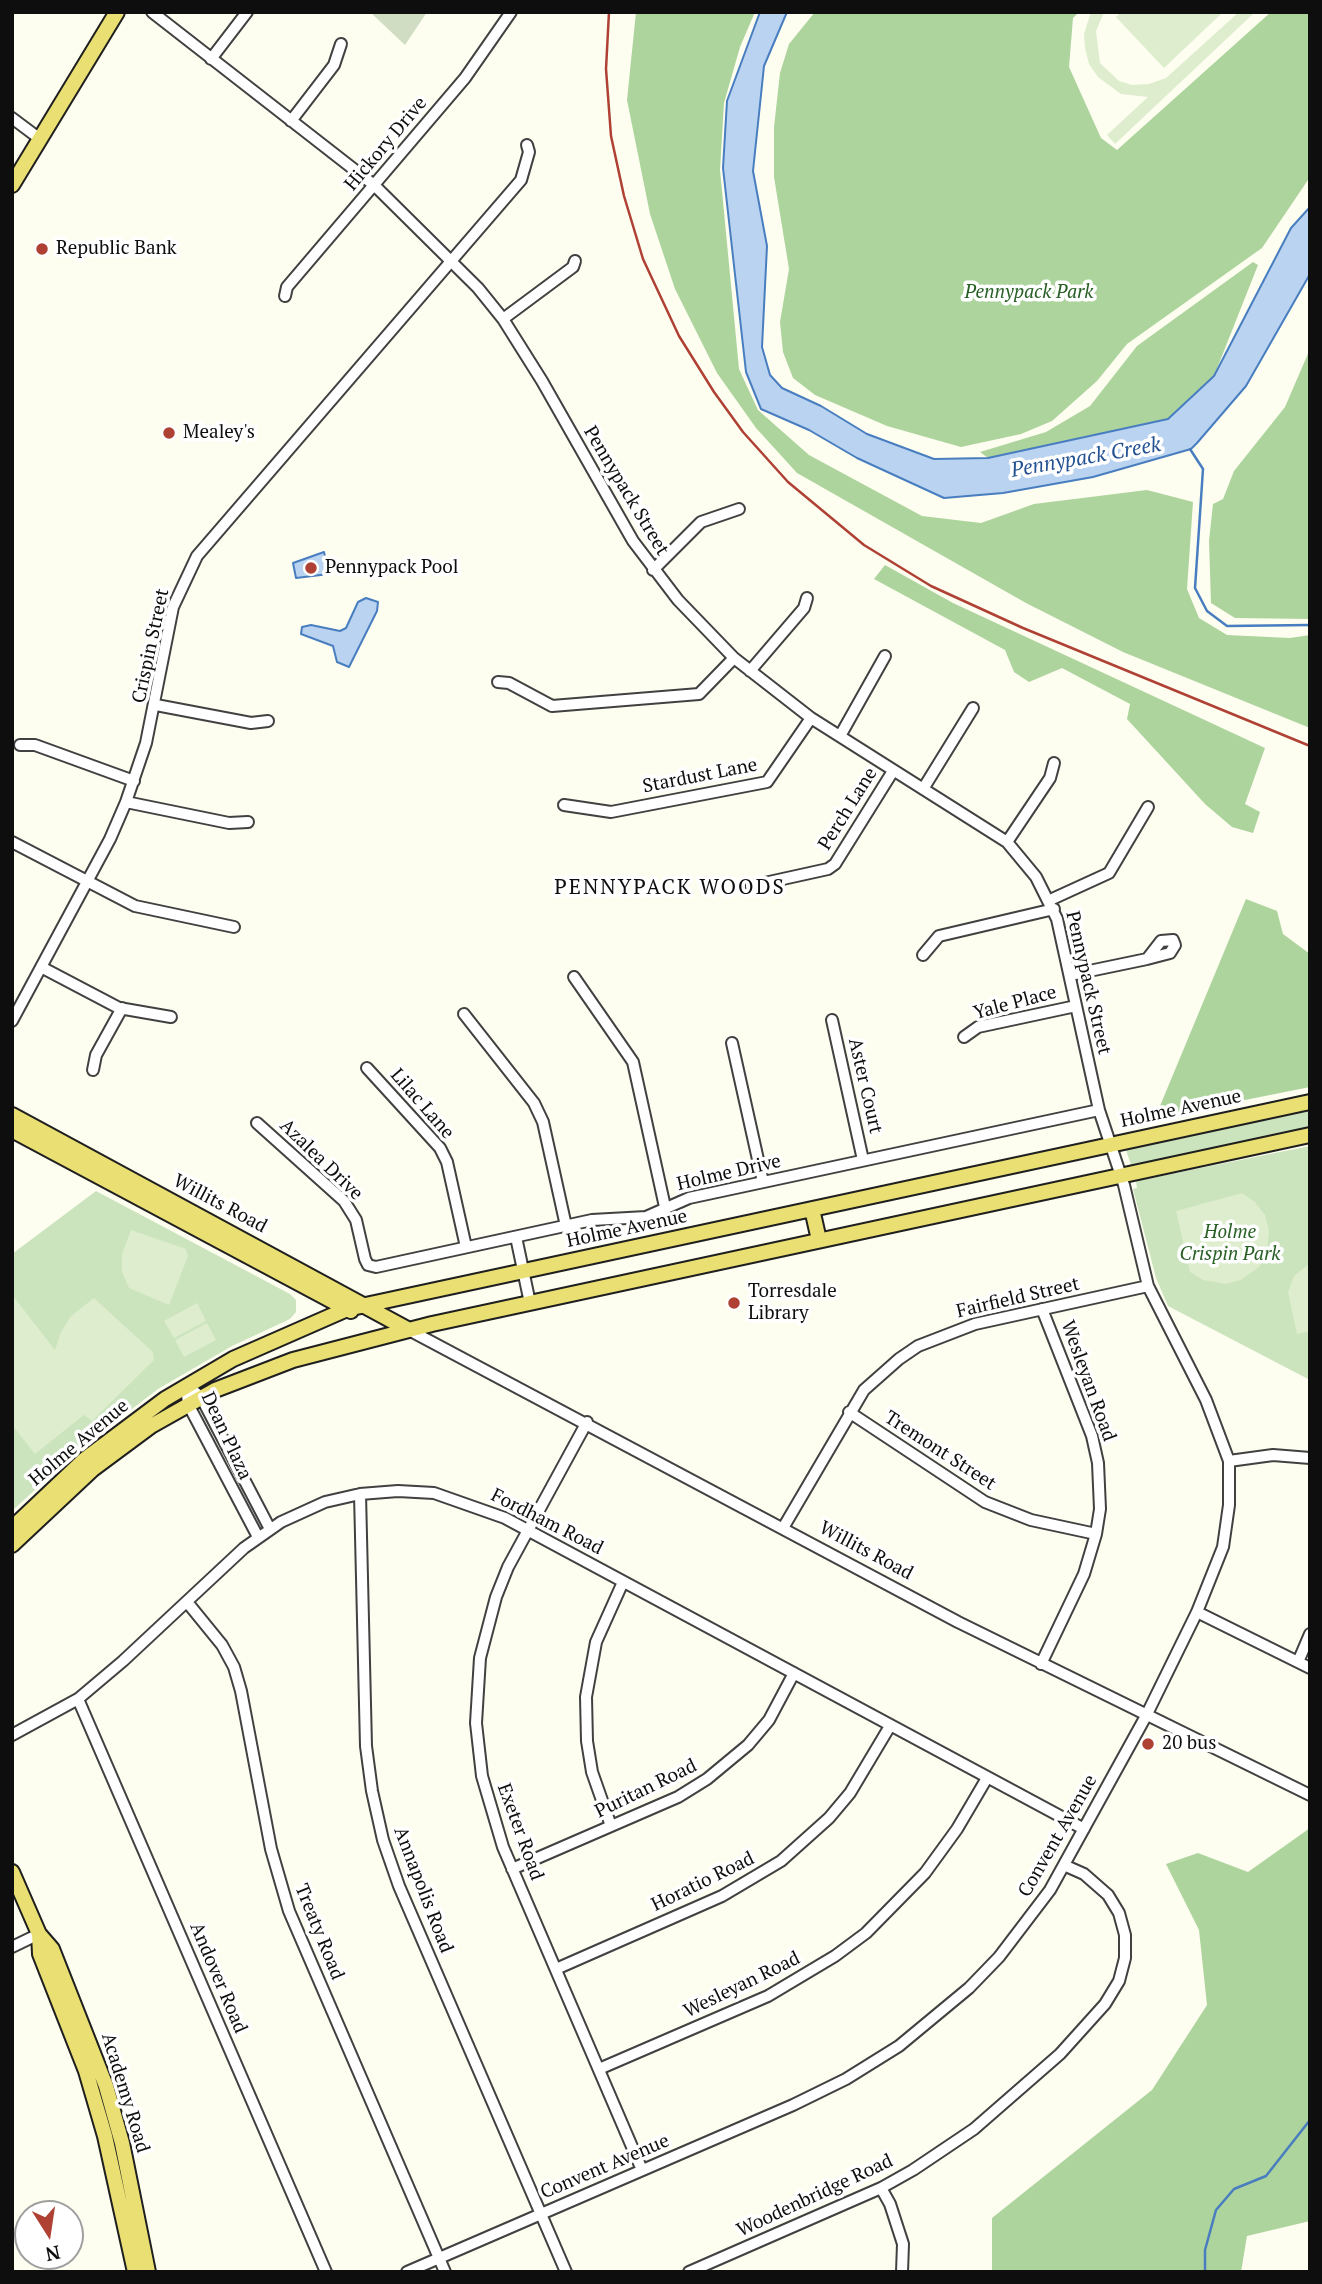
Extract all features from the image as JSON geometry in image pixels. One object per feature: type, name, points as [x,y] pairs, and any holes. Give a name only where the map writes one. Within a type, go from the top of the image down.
[{"type":"main road","points":[[12,185],[117,12]]},
{"type":"main road","name":"Holme Avenue","points":[[12,1528],[94,1452],[186,1385],[256,1348],[347,1310],[1310,1102]]},
{"type":"main road","name":"Willits Road","points":[[12,1115],[409,1330]]},
{"type":"main road","name":"Willits Road","points":[[12,1130],[347,1310],[409,1330]]},
{"type":"main road","name":"Holme Avenue","points":[[12,1545],[107,1458],[194,1401],[293,1360],[530,1303],[1310,1135]]},
{"type":"main road","points":[[812,1209],[819,1240]]},
{"type":"main road","name":"Academy Road","points":[[12,1872],[38,1934],[40,1954],[82,2060],[99,2113],[135,2272]]},
{"type":"main road","name":"Academy Road","points":[[38,1934],[52,1949],[107,2087],[122,2143],[148,2272]]},
{"type":"street","name":"Pennypack Street","points":[[152,12],[374,186],[450,259],[503,319],[542,381],[609,503],[653,570],[734,658],[811,718],[1007,842],[1023,859],[1052,904],[1099,1110],[1120,1177]]},
{"type":"street","points":[[211,59],[247,12]]},
{"type":"street","name":"Hickory Drive","points":[[285,296],[286,287],[465,78],[511,12]]},
{"type":"street","points":[[291,121],[334,65],[341,44]]},
{"type":"street","points":[[12,118],[40,139]]},
{"type":"street","name":"Crispin Street","points":[[12,1021],[88,881],[126,802],[156,705],[173,607],[197,556],[450,259],[521,180],[529,152],[527,145]]},
{"type":"street","points":[[503,319],[573,267],[575,261]]},
{"type":"street","points":[[653,570],[701,522],[738,509]]},
{"type":"street","points":[[750,671],[804,608],[807,598]]},
{"type":"street","points":[[840,736],[885,656]]},
{"type":"street","points":[[498,682],[509,683],[552,706],[699,694],[734,658]]},
{"type":"street","points":[[156,705],[251,723],[268,721]]},
{"type":"street","points":[[923,789],[973,708]]},
{"type":"street","name":"Stardust Lane","points":[[564,805],[611,811],[767,782],[811,718]]},
{"type":"street","points":[[20,745],[35,745],[134,781]]},
{"type":"street","points":[[1007,842],[1050,778],[1054,762]]},
{"type":"street","name":"Perch Lane","points":[[751,886],[832,866],[893,771]]},
{"type":"street","points":[[126,802],[229,823],[248,822]]},
{"type":"street","points":[[923,955],[939,936],[1052,904],[1109,873],[1148,807]]},
{"type":"street","points":[[12,842],[144,909],[234,927]]},
{"type":"street","name":"Yale Place","points":[[1070,975],[1147,958]]},
{"type":"street","points":[[41,967],[122,1008],[171,1017]]},
{"type":"street","points":[[574,977],[633,1062],[665,1207]]},
{"type":"street","name":"Yale Place","points":[[964,1037],[978,1027],[1076,1006]]},
{"type":"street","points":[[93,1070],[96,1055],[122,1008]]},
{"type":"street","points":[[464,1014],[534,1102],[542,1122],[566,1226]]},
{"type":"street","name":"Aster Court","points":[[832,1020],[863,1160]]},
{"type":"street","points":[[732,1044],[763,1182]]},
{"type":"street","name":"Lilac Lane","points":[[367,1068],[440,1148],[447,1162],[466,1247]]},
{"type":"street","name":"Holme Drive","points":[[368,1265],[376,1267],[592,1220],[646,1217],[689,1198],[1099,1110]]},
{"type":"street","name":"Azalea Drive","points":[[257,1123],[352,1211],[368,1265]]},
{"type":"street","name":"Convent Avenue","points":[[407,2272],[846,2080],[900,2046],[933,2021],[999,1957],[1066,1866],[1146,1716],[1197,1612],[1223,1547],[1229,1505],[1229,1461],[1206,1401],[1147,1286],[1120,1177]]},
{"type":"street","points":[[516,1237],[530,1303]]},
{"type":"street","name":"Fairfield Street","points":[[783,1528],[849,1412],[880,1373],[918,1346],[975,1324],[1147,1286]]},
{"type":"street","name":"Wesleyan Road","points":[[1041,1664],[1084,1574],[1096,1534],[1100,1487],[1092,1436],[1042,1309]]},
{"type":"street","name":"Willits Road","points":[[409,1330],[1041,1664],[1310,1795]]},
{"type":"street","name":"Dean Plaza","points":[[186,1385],[258,1537]]},
{"type":"street","name":"Dean Plaza","points":[[194,1401],[270,1529]]},
{"type":"street","name":"Tremont Street","points":[[849,1412],[985,1502],[1031,1520],[1096,1534]]},
{"type":"street","name":"Exeter Road","points":[[587,1422],[528,1530],[496,1597],[485,1633],[477,1691],[476,1723],[482,1776],[491,1812],[512,1869],[642,2170]]},
{"type":"street","points":[[1229,1461],[1273,1455],[1310,1458]]},
{"type":"street","name":"Fordham Road","points":[[12,1735],[78,1699],[258,1537],[299,1512],[360,1494],[398,1490],[434,1493],[466,1502],[528,1530],[1084,1829]]},
{"type":"street","name":"Annapolis Road","points":[[360,1494],[366,1746],[372,1791],[383,1840],[399,1885],[566,2272]]},
{"type":"street","points":[[611,1826],[592,1772],[587,1741],[586,1697],[596,1642],[623,1582]]},
{"type":"street","name":"Treaty Road","points":[[187,1602],[222,1645],[234,1667],[271,1849],[289,1911],[445,2272]]},
{"type":"street","points":[[1197,1612],[1310,1668]]},
{"type":"street","points":[[1298,1662],[1310,1634]]},
{"type":"street","name":"Puritan Road","points":[[512,1869],[678,1797],[728,1763],[769,1720],[794,1673]]},
{"type":"street","name":"Andover Road","points":[[78,1699],[326,2272]]},
{"type":"street","name":"Horatio Road","points":[[556,1969],[722,1896],[781,1861],[829,1818],[850,1793],[890,1726]]},
{"type":"street","name":"Wesleyan Road","points":[[598,2068],[768,1996],[845,1948],[876,1923],[925,1873],[957,1829],[987,1778]]},
{"type":"street","name":"Woodenbridge Road","points":[[689,2272],[880,2188],[974,2129],[1022,2090],[1060,2054],[1105,2004],[1119,1981],[1125,1958],[1125,1935],[1119,1913],[1108,1895],[1084,1874],[1066,1866]]},
{"type":"street","points":[[12,1947],[38,1934]]},
{"type":"street","points":[[880,2188],[890,2204],[903,2244],[902,2272]]},
{"type":"green space","points":[[370,12],[427,12],[405,45]]},
{"type":"green space","points":[[636,12],[755,12],[740,47],[724,103],[720,170],[739,369],[758,410],[809,455],[922,516],[981,523],[1034,504],[1147,490],[1193,502],[1187,589],[1199,618],[1227,635],[1290,638],[1310,635],[1310,728],[1123,652],[1026,603],[797,473],[756,428],[717,373],[675,289],[650,214],[627,100]]},
{"type":"green space","name":"Pennypack Park","points":[[815,12],[1079,12],[1073,18],[1069,67],[1101,138],[1117,150],[1271,12],[1310,12],[1310,177],[1262,248],[1127,344],[1097,381],[1052,421],[1021,434],[961,447],[887,426],[815,395],[793,378],[783,352],[780,322],[789,269],[774,177],[774,127],[780,73],[789,44]]},
{"type":"green space","points":[[1091,12],[1104,12],[1096,31],[1100,63],[1119,81],[1132,85],[1149,84],[1166,78],[1239,12],[1255,12],[1115,144],[1107,135],[1148,97],[1121,94],[1098,77],[1089,64],[1084,34]]},
{"type":"green space","points":[[1121,12],[1223,12],[1164,68],[1116,17]]},
{"type":"green space","points":[[1253,262],[1258,265],[1214,376],[1168,419],[988,458],[980,452],[1046,432],[1090,406],[1137,346]]},
{"type":"green space","points":[[1310,349],[1310,619],[1235,618],[1211,603],[1209,541],[1213,504],[1223,499],[1234,471],[1285,407]]},
{"type":"green space","points":[[885,565],[953,603],[1265,748],[1245,804],[1260,812],[1253,833],[1232,827],[1205,804],[1127,719],[1130,704],[1062,668],[1029,682],[1014,672],[1005,650],[874,579]]},
{"type":"green space","points":[[1246,899],[1277,911],[1283,934],[1310,954],[1310,1087],[1155,1118]]},
{"type":"green space","points":[[1310,1107],[1310,1129],[1132,1168],[1125,1147]]},
{"type":"green space","name":"Holme Crispin Park","points":[[1310,1146],[1310,1380],[1168,1306],[1156,1278],[1133,1189],[1137,1188],[1136,1181]]},
{"type":"green space","points":[[96,1191],[290,1294],[296,1300],[296,1312],[290,1319],[232,1346],[158,1389],[77,1451],[12,1511],[12,1254]]},
{"type":"green space","points":[[1242,1193],[1255,1202],[1265,1215],[1269,1230],[1267,1253],[1259,1267],[1241,1280],[1226,1284],[1203,1280],[1190,1272],[1176,1211]]},
{"type":"green space","points":[[131,1230],[186,1249],[188,1256],[169,1305],[129,1288],[122,1272],[122,1254]]},
{"type":"green space","points":[[1310,1263],[1310,1331],[1297,1334],[1288,1292],[1294,1276]]},
{"type":"green space","points":[[13,1296],[55,1350],[61,1332],[71,1316],[94,1298],[153,1352],[154,1360],[92,1421],[84,1415],[35,1454],[12,1425]]},
{"type":"green space","points":[[197,1303],[206,1321],[174,1338],[164,1321]]},
{"type":"green space","points":[[207,1323],[216,1340],[184,1357],[175,1340]]},
{"type":"green space","points":[[1310,1828],[1310,2221],[1247,2236],[1241,2272],[992,2272],[992,2218],[1152,2090],[1207,2005],[1199,1930],[1166,1864],[1198,1853],[1248,1872]]},
{"type":"water","name":"Pennypack Creek","points":[[760,12],[787,12],[764,66],[753,171],[767,246],[762,347],[770,375],[782,388],[821,406],[867,434],[934,459],[988,458],[1168,419],[1214,376],[1291,228],[1310,207],[1310,274],[1246,386],[1191,449],[1093,477],[1003,493],[944,498],[857,458],[809,430],[761,409],[746,372],[723,168],[727,101]]},
{"type":"water","name":"Pennypack Pool","points":[[324,552],[329,574],[296,578],[293,563]]},
{"type":"water","points":[[366,598],[378,602],[377,611],[349,667],[337,662],[333,646],[301,634],[302,627],[311,625],[340,631],[346,628],[358,602]]},
{"type":"waterway","points":[[1190,449],[1203,469],[1195,588],[1207,611],[1227,626],[1310,625]]},
{"type":"waterway","points":[[1205,2272],[1205,2250],[1216,2210],[1234,2189],[1266,2176],[1310,2120]]},
{"type":"railway","points":[[609,12],[606,69],[611,136],[624,196],[643,259],[679,336],[714,392],[743,432],[788,482],[864,545],[931,586],[1023,628],[1310,746]]},
{"type":"place","name":"Republic Bank","points":[[42,249]]},
{"type":"place","name":"Mealey's","points":[[169,433]]},
{"type":"place","name":"Pennypack Pool","points":[[311,568]]},
{"type":"place","name":"Torresdale Library","points":[[734,1303]]},
{"type":"place","name":"20 bus","points":[[1148,1744]]},
{"type":"district","name":"PENNYPACK WOODS","points":[[670,888]]}]
